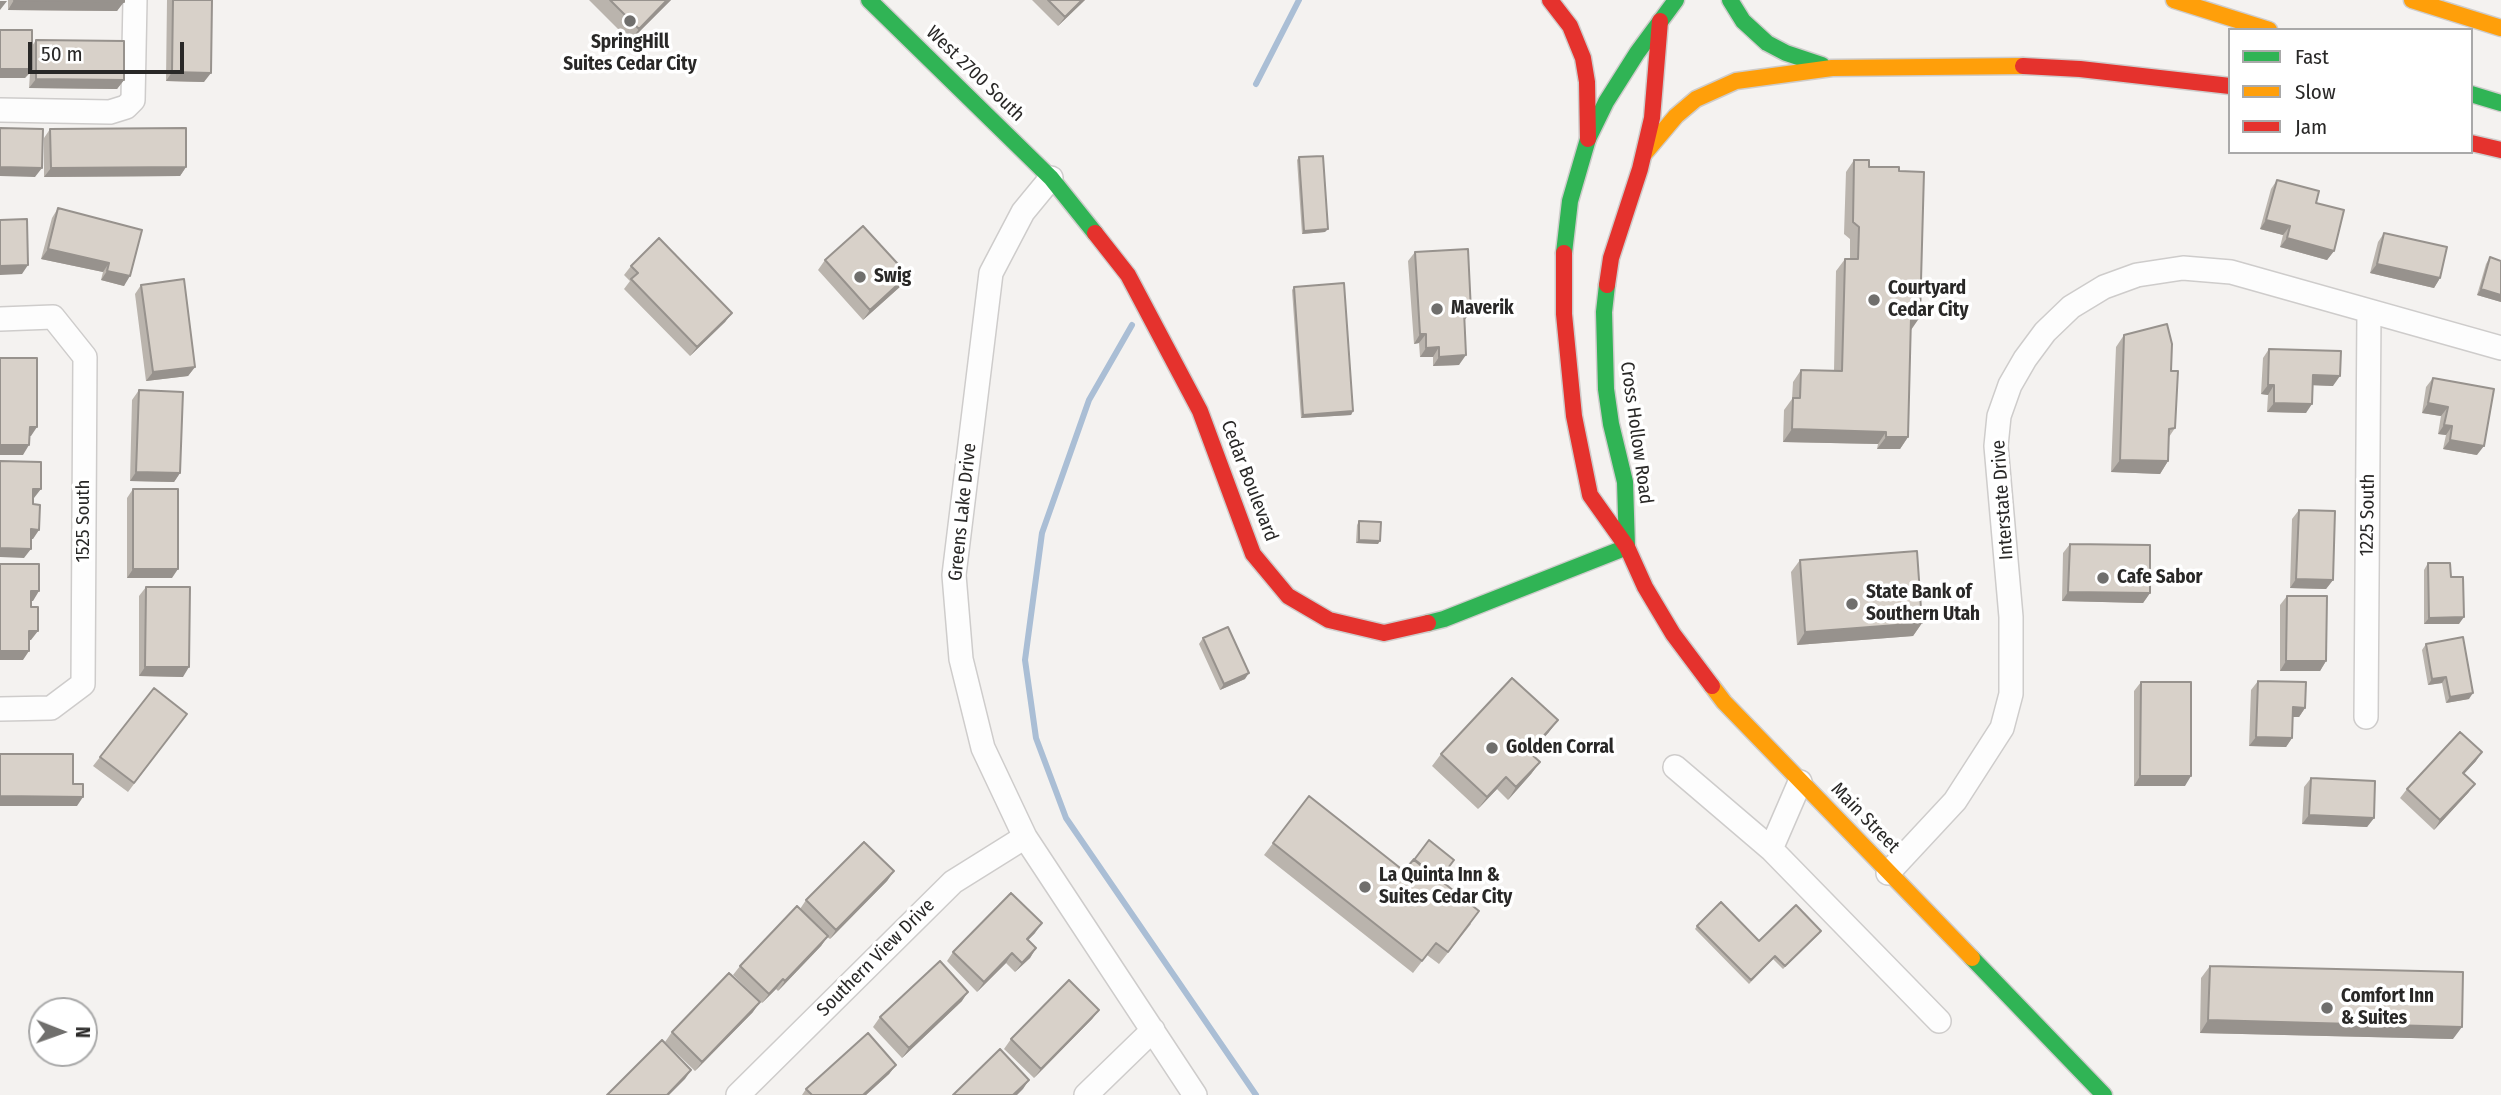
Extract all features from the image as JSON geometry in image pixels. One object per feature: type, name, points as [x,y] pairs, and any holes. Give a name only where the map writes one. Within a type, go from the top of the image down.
[{"type":"main road","name":"West 2700 South","points":[[869,0],[1051,178]]},
{"type":"main road","points":[[1550,0],[1570,26],[1583,58],[1587,82],[1588,139]]},
{"type":"main road","name":"Cross Hollow Road","points":[[1627,547],[1625,482],[1611,424],[1606,388],[1604,312],[1613,251],[1644,154],[1654,100],[1662,0]]},
{"type":"main road","name":"Cross Hollow Road","points":[[1627,547],[1590,495],[1580,453],[1569,380],[1563,295],[1564,241],[1573,187],[1588,139],[1619,79],[1676,0]]},
{"type":"main road","points":[[1730,0],[1743,21],[1767,43],[1786,53],[1832,68]]},
{"type":"main road","points":[[2174,0],[2263,28]]},
{"type":"main road","points":[[2412,0],[2501,28]]},
{"type":"main road","points":[[1644,154],[1676,116],[1696,99],[1712,90],[1757,76],[1832,68],[2053,66],[2228,86]]},
{"type":"main road","points":[[2473,94],[2501,103]]},
{"type":"main road","points":[[2473,143],[2501,150]]},
{"type":"main road","name":"Cedar Boulevard","points":[[1051,178],[1128,275],[1200,411],[1253,554],[1288,596],[1329,620],[1384,633],[1444,619],[1627,547]]},
{"type":"main road","name":"Main Street","points":[[1627,547],[1651,598],[1694,665],[1724,702],[2104,1095]]},
{"type":"street","points":[[0,110],[110,112],[126,107],[133,100],[135,0]]},
{"type":"street","name":"Greens Lake Drive","points":[[1051,178],[1024,212],[991,274],[954,575],[961,659],[983,748],[1025,836],[1195,1095]]},
{"type":"street","name":"Interstate Drive","points":[[1888,873],[1955,801],[2002,728],[2011,694],[2011,642],[1996,446],[1999,416],[2010,385],[2045,332],[2071,307],[2104,287],[2137,275],[2183,268],[2231,272],[2501,348]]},
{"type":"street","name":"1225 South","points":[[2366,717],[2370,312]]},
{"type":"street","name":"1525 South","points":[[0,319],[53,317],[85,357],[83,684],[51,708],[0,709]]},
{"type":"street","points":[[1675,767],[1771,849],[1940,1021]]},
{"type":"street","points":[[1771,849],[1800,782]]},
{"type":"street","name":"Southern View Drive","points":[[738,1095],[953,881],[1025,836]]},
{"type":"street","points":[[1086,1095],[1153,1030]]},
{"type":"building","points":[[14,0],[124,0],[124,2]]},
{"type":"building","points":[[173,0],[212,0],[211,73],[172,72]]},
{"type":"building","points":[[610,0],[667,0],[639,29]]},
{"type":"building","points":[[1048,0],[1082,0],[1065,17]]},
{"type":"building","points":[[0,30],[32,30],[32,69],[0,69]]},
{"type":"building","points":[[36,40],[124,41],[124,80],[36,79]]},
{"type":"building","points":[[0,128],[43,129],[42,168],[0,167]]},
{"type":"building","points":[[186,128],[186,167],[51,168],[50,129]]},
{"type":"building","points":[[1323,156],[1328,229],[1304,231],[1299,157]]},
{"type":"building","name":"Courtyard Cedar City","points":[[1854,160],[1869,160],[1869,167],[1899,167],[1899,171],[1924,172],[1920,317],[1911,317],[1908,437],[1886,437],[1886,432],[1792,429],[1793,398],[1800,398],[1801,370],[1842,371],[1845,259],[1858,259],[1859,227],[1853,222]]},
{"type":"building","points":[[2277,180],[2319,191],[2316,203],[2344,210],[2334,251],[2287,238],[2290,226],[2266,220]]},
{"type":"building","points":[[58,208],[142,230],[130,276],[107,271],[109,263],[48,249]]},
{"type":"building","points":[[27,219],[28,265],[0,266],[0,220]]},
{"type":"building","name":"Swig","points":[[863,226],[908,275],[870,310],[825,260]]},
{"type":"building","points":[[2384,233],[2447,247],[2440,278],[2377,264]]},
{"type":"building","points":[[659,238],[732,313],[697,347],[631,279],[638,273],[631,266]]},
{"type":"building","name":"Maverik","points":[[1468,249],[1471,311],[1464,311],[1466,355],[1439,357],[1439,347],[1426,348],[1426,334],[1420,334],[1415,252]]},
{"type":"building","points":[[2490,257],[2501,261],[2501,295],[2481,289]]},
{"type":"building","points":[[184,279],[195,367],[153,372],[141,285]]},
{"type":"building","points":[[1344,283],[1353,411],[1303,415],[1294,287]]},
{"type":"building","points":[[2167,324],[2172,344],[2171,371],[2178,371],[2175,428],[2169,429],[2168,461],[2120,460],[2124,335]]},
{"type":"building","points":[[2269,349],[2341,351],[2340,376],[2313,375],[2312,404],[2274,403],[2274,385],[2268,385]]},
{"type":"building","points":[[0,358],[37,358],[37,427],[30,427],[29,445],[0,445]]},
{"type":"building","points":[[2433,378],[2494,389],[2484,446],[2450,440],[2452,426],[2444,425],[2448,407],[2428,403]]},
{"type":"building","points":[[139,390],[183,392],[180,473],[136,472]]},
{"type":"building","points":[[0,461],[41,462],[41,489],[33,489],[33,504],[40,505],[39,530],[31,529],[31,549],[0,548]]},
{"type":"building","points":[[133,489],[178,489],[178,569],[133,569]]},
{"type":"building","points":[[2299,510],[2335,511],[2333,580],[2296,579]]},
{"type":"building","points":[[1359,521],[1381,522],[1380,541],[1359,540]]},
{"type":"building","name":"Cafe Sabor","points":[[2070,544],[2150,545],[2150,593],[2068,592]]},
{"type":"building","name":"State Bank of Southern Utah","points":[[1917,551],[1922,623],[1805,632],[1800,560]]},
{"type":"building","points":[[2428,563],[2450,563],[2451,577],[2463,577],[2464,617],[2429,618]]},
{"type":"building","points":[[0,564],[39,564],[39,591],[31,591],[31,607],[38,607],[38,631],[29,631],[29,651],[0,651]]},
{"type":"building","points":[[146,587],[190,587],[189,667],[145,667]]},
{"type":"building","points":[[2287,596],[2327,596],[2326,661],[2286,661]]},
{"type":"building","points":[[1228,627],[1249,673],[1224,684],[1203,638]]},
{"type":"building","points":[[2463,637],[2473,693],[2450,697],[2446,677],[2432,679],[2426,644]]},
{"type":"building","name":"Golden Corral","points":[[1512,678],[1558,720],[1529,752],[1540,762],[1516,787],[1506,777],[1487,797],[1441,754]]},
{"type":"building","points":[[2258,681],[2306,682],[2305,708],[2293,707],[2292,738],[2256,737]]},
{"type":"building","points":[[2141,682],[2191,682],[2191,776],[2140,776]]},
{"type":"building","points":[[154,688],[187,714],[134,783],[100,757]]},
{"type":"building","points":[[2460,732],[2482,752],[2463,773],[2475,784],[2440,820],[2407,789]]},
{"type":"building","points":[[0,754],[73,754],[73,784],[83,784],[83,797],[0,796]]},
{"type":"building","points":[[2311,778],[2375,781],[2374,818],[2309,815]]},
{"type":"building","name":"La Quinta Inn & Suites Cedar City","points":[[1309,796],[1404,871],[1414,859],[1479,911],[1448,952],[1436,943],[1422,961],[1273,843]]},
{"type":"building","points":[[1429,840],[1454,860],[1439,880],[1414,860]]},
{"type":"building","points":[[864,842],[894,871],[836,930],[806,900]]},
{"type":"building","points":[[1011,893],[1042,923],[1027,939],[1036,948],[1022,963],[1012,953],[984,982],[953,952]]},
{"type":"building","points":[[1721,902],[1759,941],[1796,905],[1821,931],[1785,966],[1775,956],[1751,980],[1697,926]]},
{"type":"building","points":[[797,906],[828,936],[769,994],[740,966]]},
{"type":"building","points":[[940,961],[968,992],[909,1048],[880,1017]]},
{"type":"building","name":"Comfort Inn & Suites","points":[[2210,966],[2463,972],[2462,1027],[2208,1020]]},
{"type":"building","points":[[729,973],[760,1002],[702,1062],[672,1032]]},
{"type":"building","points":[[1069,980],[1099,1010],[1041,1069],[1011,1039]]},
{"type":"building","points":[[868,1033],[896,1065],[863,1095],[812,1095],[806,1089]]},
{"type":"building","points":[[662,1040],[691,1070],[667,1095],[607,1095]]},
{"type":"building","points":[[1000,1049],[1029,1080],[1013,1095],[953,1095]]},
{"type":"waterway","points":[[1256,84],[1299,0]]},
{"type":"waterway","points":[[1132,325],[1089,400],[1042,533],[1025,660],[1036,738],[1066,818],[1256,1095]]},
{"type":"traffic: fast","points":[[869,0],[1051,178],[1095,233]]},
{"type":"traffic: fast","points":[[1564,253],[1570,201],[1588,139],[1606,102],[1637,53],[1676,0]]},
{"type":"traffic: fast","points":[[1730,0],[1743,21],[1767,43],[1786,53],[1822,65]]},
{"type":"traffic: fast","points":[[2473,95],[2501,103]]},
{"type":"traffic: fast","points":[[1607,285],[1604,312],[1606,389],[1611,424],[1625,482],[1627,547]]},
{"type":"traffic: fast","points":[[1428,623],[1627,547]]},
{"type":"traffic: fast","points":[[1972,958],[2104,1095]]},
{"type":"traffic: slow","points":[[2174,0],[2263,28]]},
{"type":"traffic: slow","points":[[2412,0],[2501,28]]},
{"type":"traffic: slow","points":[[1644,154],[1676,116],[1696,99],[1736,81],[1832,68],[2023,66]]},
{"type":"traffic: slow","points":[[1712,686],[1724,702],[1972,958]]},
{"type":"traffic: jam","points":[[1550,0],[1570,26],[1583,58],[1587,82],[1588,139]]},
{"type":"traffic: jam","points":[[1607,285],[1611,258],[1640,169],[1652,118],[1660,21]]},
{"type":"traffic: jam","points":[[2023,66],[2080,69],[2228,86]]},
{"type":"traffic: jam","points":[[2473,143],[2501,150]]},
{"type":"traffic: jam","points":[[1095,233],[1128,275],[1200,411],[1253,554],[1288,596],[1329,620],[1384,633],[1428,623]]},
{"type":"traffic: jam","points":[[1564,253],[1564,314],[1574,416],[1590,495],[1627,547],[1645,587],[1673,634],[1712,686]]},
{"type":"place","name":"SpringHill Suites Cedar City","points":[[630,21]]},
{"type":"place","name":"Swig","points":[[860,277]]},
{"type":"place","name":"Courtyard Cedar City","points":[[1874,300]]},
{"type":"place","name":"Maverik","points":[[1437,309]]},
{"type":"place","name":"Cafe Sabor","points":[[2103,578]]},
{"type":"place","name":"State Bank of Southern Utah","points":[[1852,604]]},
{"type":"place","name":"Golden Corral","points":[[1492,748]]},
{"type":"place","name":"La Quinta Inn & Suites Cedar City","points":[[1365,887]]},
{"type":"place","name":"Comfort Inn & Suites","points":[[2327,1008]]}]
